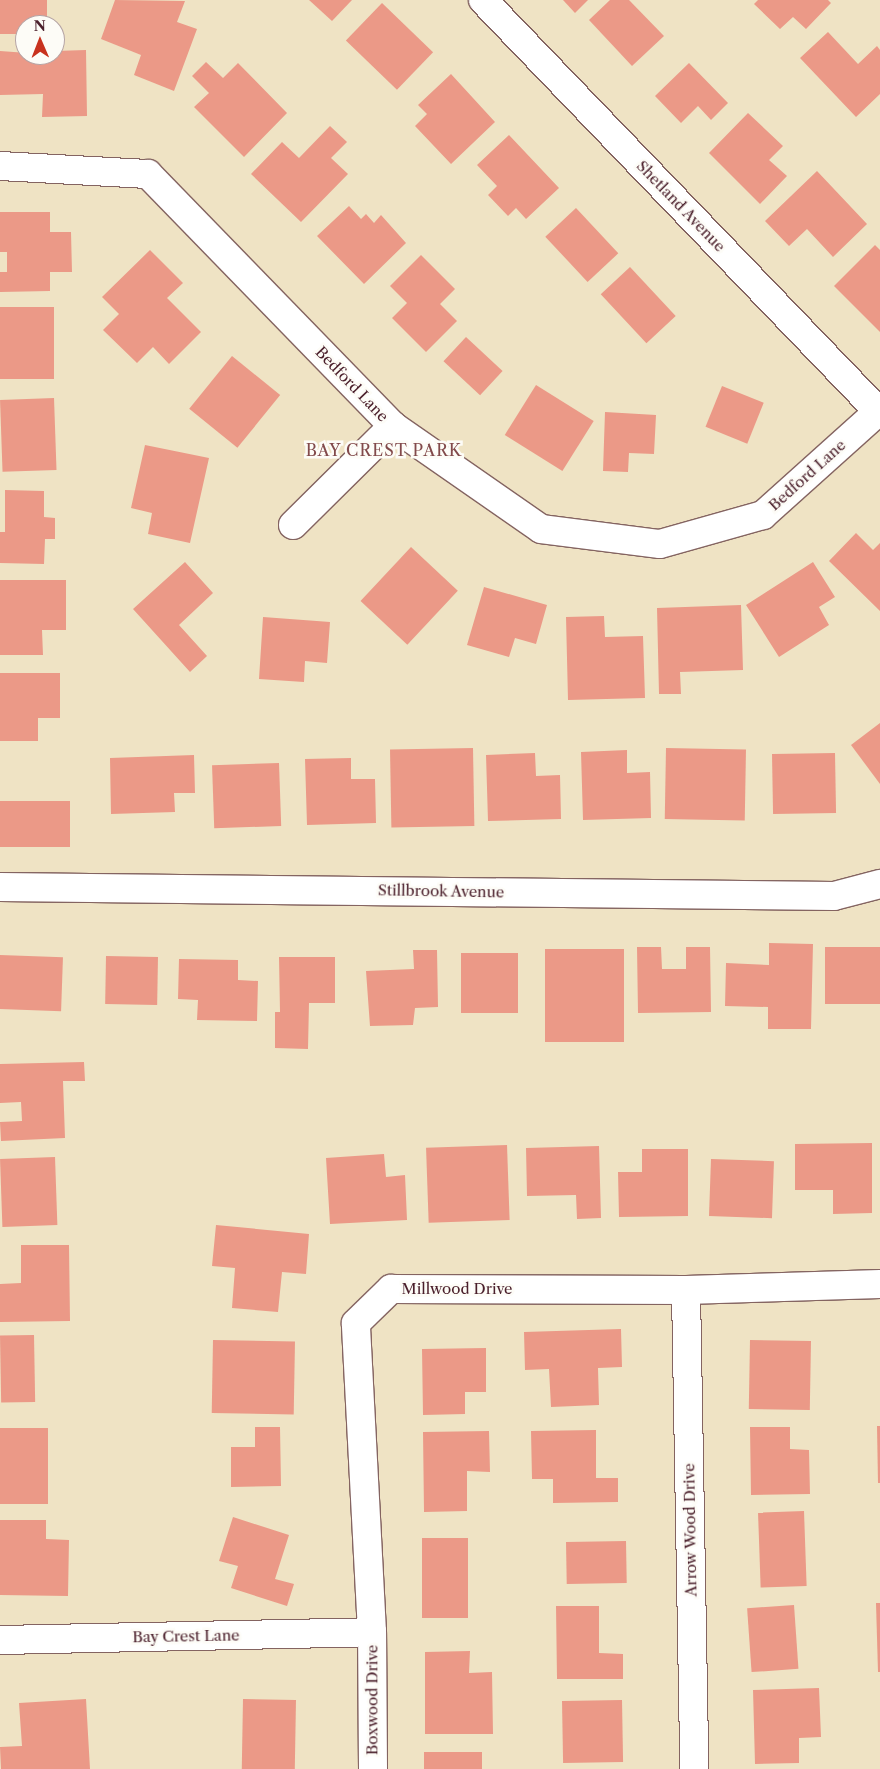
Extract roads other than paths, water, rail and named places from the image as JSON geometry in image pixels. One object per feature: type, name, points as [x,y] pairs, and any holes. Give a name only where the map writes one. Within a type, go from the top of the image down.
[{"type":"street","name":"Shetland Avenue","points":[[483,0],[879,412]]},
{"type":"street","name":"Bedford Lane","points":[[0,166],[148,174],[393,426],[540,529],[660,544],[763,515],[879,412]]},
{"type":"street","points":[[293,525],[393,426]]},
{"type":"street","name":"Stillbrook Avenue","points":[[0,887],[834,896],[880,884]]},
{"type":"street","name":"Millwood Drive","points":[[372,1632],[356,1323],[391,1289],[686,1290],[880,1284]]},
{"type":"street","name":"Arrow Wood Drive","points":[[686,1290],[694,1769]]},
{"type":"street","name":"Bay Crest Lane","points":[[0,1640],[372,1632]]},
{"type":"street","name":"Boxwood Drive","points":[[372,1632],[373,1769]]},
{"type":"district","name":"BAY CREST PARK","points":[[384,450]]}]
